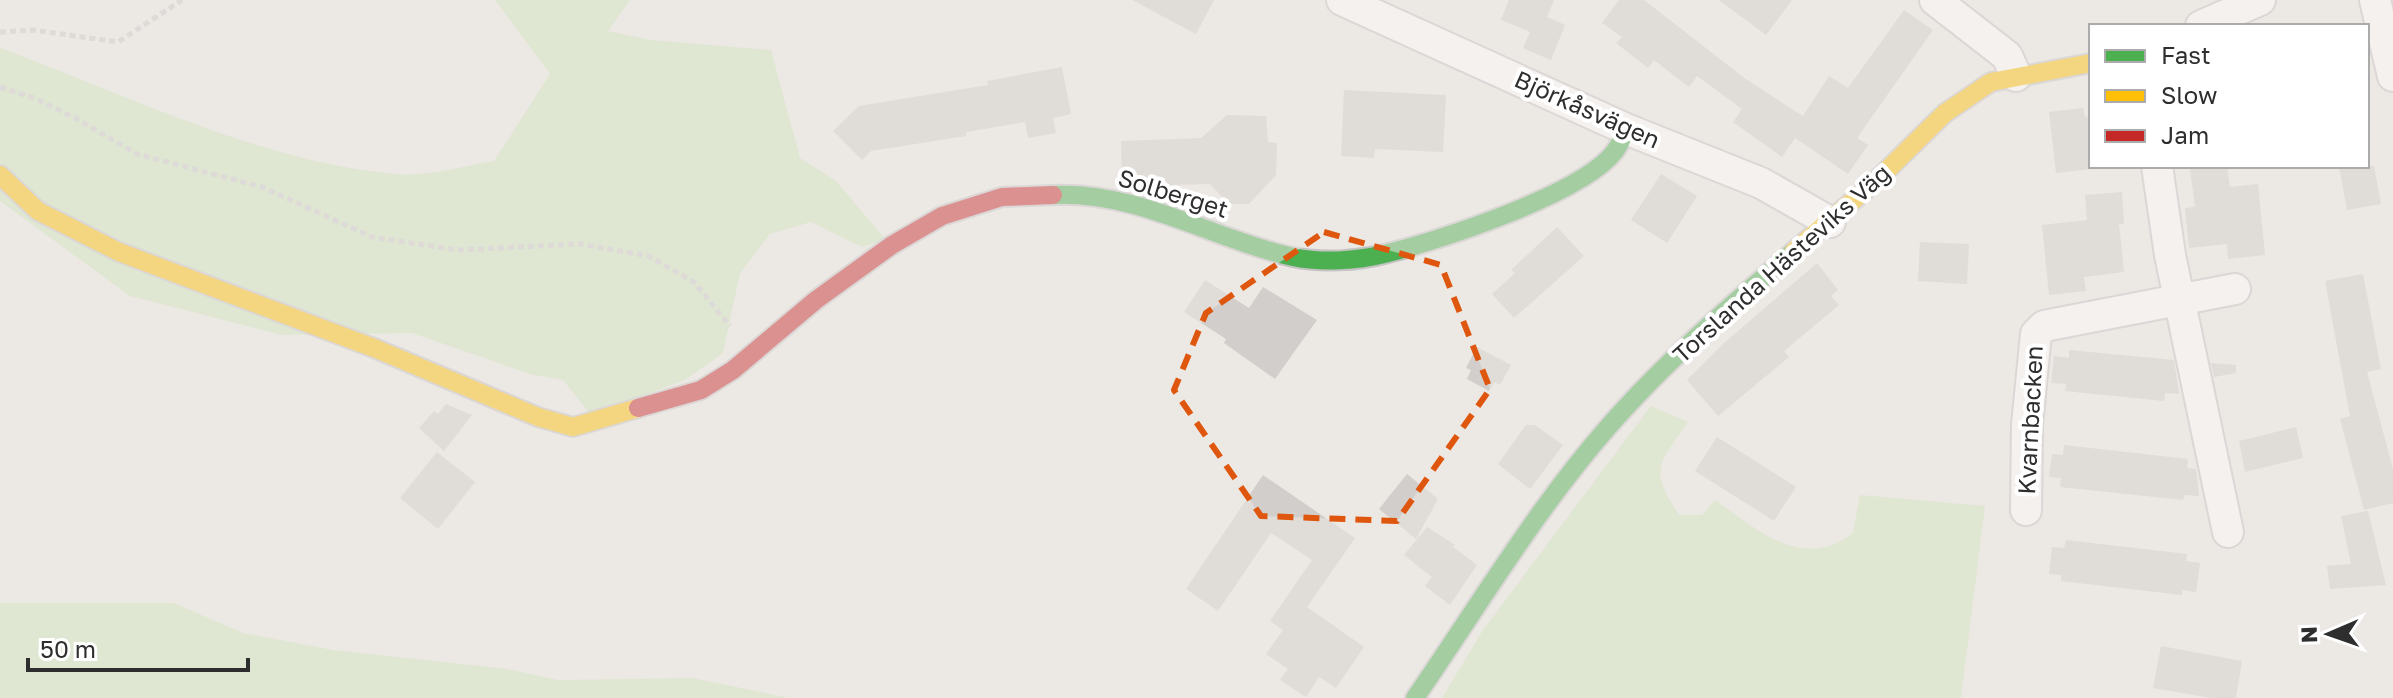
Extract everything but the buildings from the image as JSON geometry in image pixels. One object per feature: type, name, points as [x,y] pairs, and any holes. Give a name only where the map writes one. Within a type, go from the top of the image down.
[{"type":"street","name":"Björkåsvägen","points":[[1342,0],[1626,129],[1761,183],[1830,222]]},
{"type":"street","points":[[1935,0],[2007,56],[2016,76]]},
{"type":"street","points":[[2206,24],[2260,0]]},
{"type":"street","points":[[2375,0],[2393,76]]},
{"type":"street","name":"Torslanda Hästeviks Väg","points":[[1415,698],[1554,496],[1609,426],[1718,316],[1773,266],[1830,222],[1945,113],[1991,82],[2089,63]]},
{"type":"street","name":"Solberget","points":[[0,175],[38,211],[119,252],[374,348],[538,417],[573,427],[701,390],[746,359],[816,300],[892,245],[942,216],[991,200],[1070,194],[1108,198],[1163,212],[1294,257],[1333,260],[1382,255],[1511,214],[1574,182],[1615,152],[1626,129]]},
{"type":"street","points":[[2157,168],[2179,302],[2228,532]]},
{"type":"street","name":"Kvarnbacken","points":[[2026,510],[2027,425],[2036,334],[2044,326],[2235,289]]},
{"type":"path","points":[[0,32],[33,30],[118,42],[182,0]]},
{"type":"path","points":[[0,87],[34,98],[75,118],[137,154],[262,187],[372,237],[457,250],[580,244],[648,256],[694,282],[731,327],[746,359]]},
{"type":"highlighted area","points":[[1324,232],[1441,265],[1490,389],[1397,521],[1261,516],[1174,390],[1206,313]]},
{"type":"green space","points":[[495,0],[630,0],[608,31],[651,40],[771,50],[800,158],[836,181],[886,240],[862,247],[811,222],[770,234],[740,273],[723,353],[685,380],[591,415],[563,380],[530,374],[412,333],[282,335],[130,296],[0,201],[0,48],[246,142],[347,168],[408,175],[494,161],[550,74]]},
{"type":"green space","points":[[1651,406],[1688,422],[1661,467],[1664,487],[1679,515],[1702,515],[1715,500],[1764,534],[1798,548],[1816,549],[1834,544],[1853,533],[1860,495],[1985,506],[1961,698],[1442,698],[1483,630]]},
{"type":"green space","points":[[0,603],[174,603],[243,633],[333,650],[507,669],[558,680],[692,678],[789,698],[0,698]]},
{"type":"traffic: fast","points":[[1053,195],[1115,200],[1293,257],[1351,260],[1438,238],[1542,199],[1598,167],[1617,149],[1626,129]]},
{"type":"traffic: fast","points":[[1415,698],[1532,525],[1609,426],[1675,357],[1794,251]]},
{"type":"traffic: slow","points":[[1794,251],[1875,182],[1945,113],[1991,82],[2089,63]]},
{"type":"traffic: slow","points":[[0,175],[38,211],[119,252],[374,348],[538,417],[573,427],[638,408]]},
{"type":"traffic: jam","points":[[638,408],[701,390],[733,370],[816,300],[892,245],[942,216],[1002,197],[1053,195]]}]
